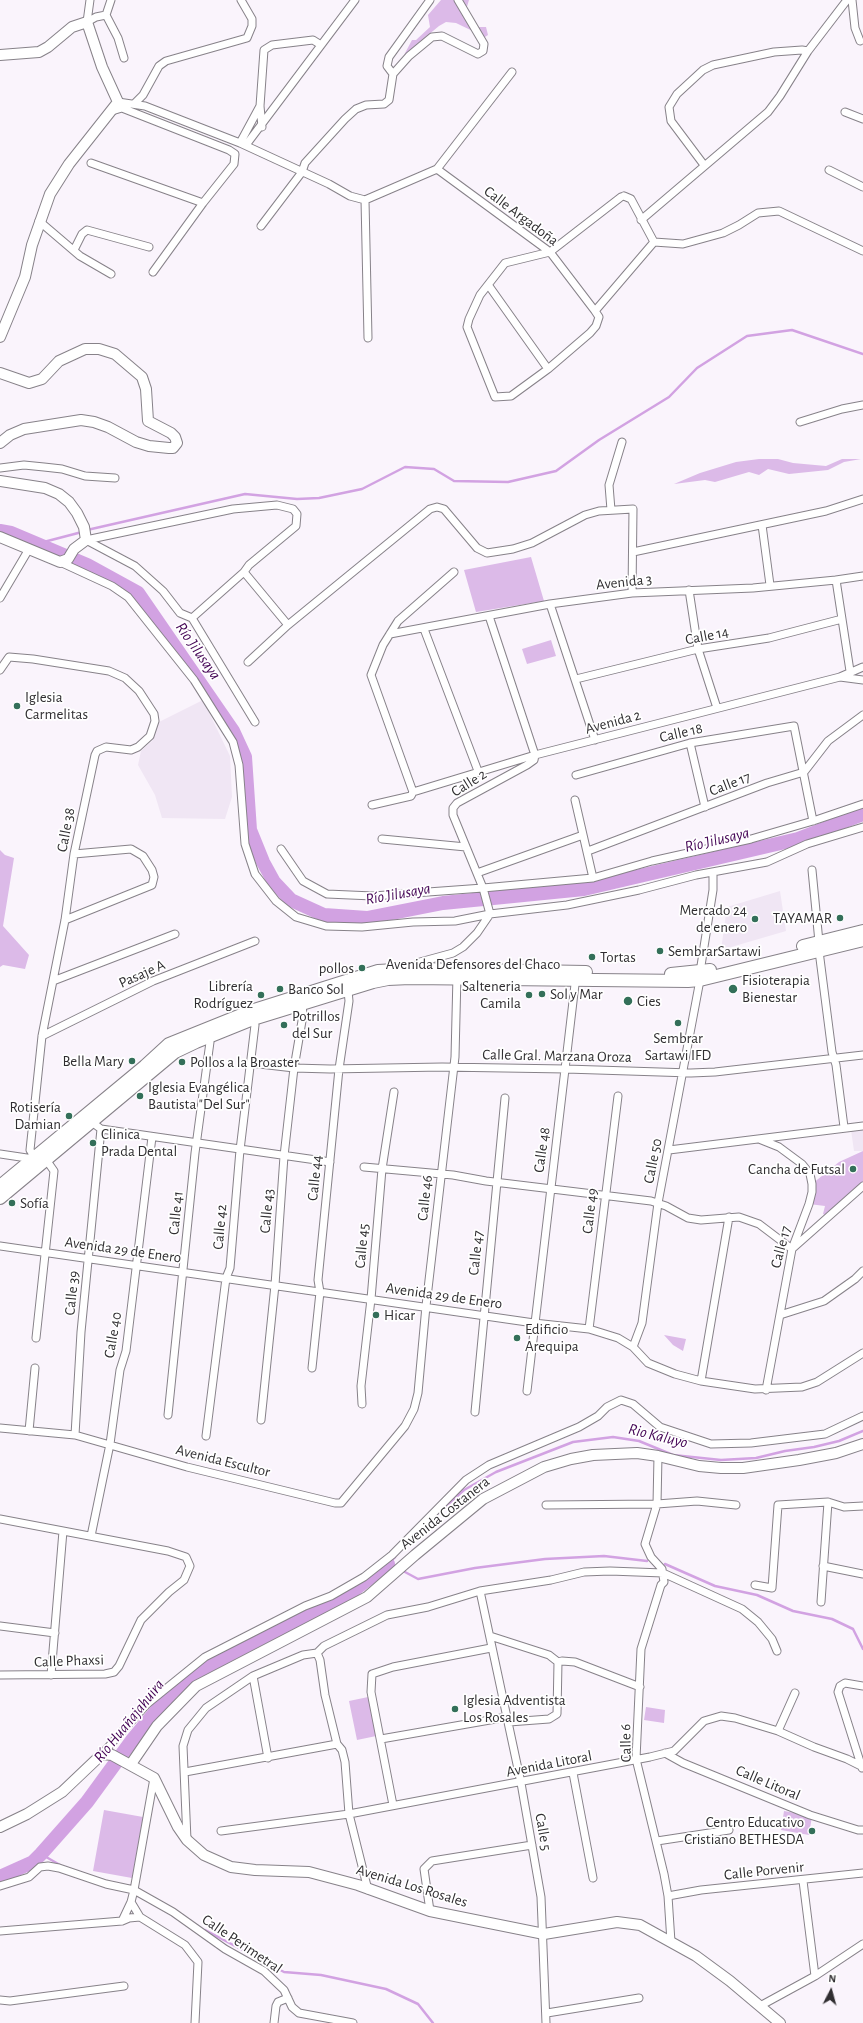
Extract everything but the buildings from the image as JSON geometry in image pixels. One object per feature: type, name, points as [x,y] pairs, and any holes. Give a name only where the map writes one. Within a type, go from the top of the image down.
[{"type":"main road","name":"Avenida Defensores del Chaco","points":[[0,1198],[93,1123],[167,1057],[206,1033],[252,1015],[347,986],[378,971],[411,973],[638,977],[677,974],[700,976],[819,946],[863,931]]},
{"type":"main road","name":"Avenida Defensores del Chaco","points":[[819,946],[863,940]]},
{"type":"main road","name":"Avenida Defensores del Chaco","points":[[0,1186],[35,1158],[93,1123]]},
{"type":"street","points":[[90,0],[88,22],[102,67],[118,102]]},
{"type":"street","points":[[111,0],[106,15],[118,38],[124,58]]},
{"type":"street","points":[[135,103],[143,95],[159,66],[166,61],[247,38],[252,26],[252,19],[241,0]]},
{"type":"street","points":[[243,144],[262,127],[321,44],[355,0]]},
{"type":"street","points":[[393,74],[387,66],[389,57],[430,0]]},
{"type":"street","points":[[261,226],[302,172],[306,162],[356,108],[366,105],[384,104],[389,100],[393,74],[409,56],[432,37],[442,36],[478,54],[483,50],[484,44],[458,0]]},
{"type":"street","points":[[641,220],[768,112],[780,96],[808,51],[846,0]]},
{"type":"street","points":[[852,0],[855,28],[862,40]]},
{"type":"street","points":[[0,55],[39,52],[48,47],[72,27],[88,22],[96,16],[106,15]]},
{"type":"street","points":[[262,127],[260,106],[264,50],[272,45],[313,40],[321,44]]},
{"type":"street","points":[[704,165],[671,121],[669,107],[677,94],[703,70],[713,65],[781,51],[808,51]]},
{"type":"street","points":[[118,102],[135,103],[243,144],[350,196],[365,200],[437,169],[512,72]]},
{"type":"street","points":[[0,337],[25,277],[39,221],[50,194],[69,164],[118,102]]},
{"type":"street","points":[[243,144],[260,106]]},
{"type":"street","points":[[112,111],[122,108],[229,150],[235,154],[234,164],[203,203],[154,272]]},
{"type":"street","points":[[845,112],[863,119]]},
{"type":"street","points":[[91,163],[203,203]]},
{"type":"street","name":"Calle Argadoña","points":[[437,169],[550,252],[595,311]]},
{"type":"street","points":[[829,170],[863,187]]},
{"type":"street","points":[[621,197],[628,197],[631,199],[654,242],[595,311],[599,317],[596,326],[548,369],[511,396],[495,397],[467,327],[480,295],[489,286],[505,264],[550,252],[621,197]]},
{"type":"street","points":[[365,200],[368,338]]},
{"type":"street","points":[[654,242],[683,244],[722,233],[764,211],[779,211],[863,251]]},
{"type":"street","points":[[39,221],[80,256],[111,274]]},
{"type":"street","points":[[74,250],[82,234],[87,230],[149,247]]},
{"type":"street","points":[[489,286],[548,369]]},
{"type":"street","points":[[0,373],[30,383],[42,379],[59,361],[85,349],[99,349],[115,354],[142,377],[146,389],[148,421],[171,433],[175,437],[177,443],[173,448],[149,446],[136,442],[101,424],[81,420],[24,429],[10,435],[0,443]]},
{"type":"street","points":[[800,422],[863,404]]},
{"type":"street","points":[[611,510],[609,485],[622,442]]},
{"type":"street","points":[[0,468],[24,465],[37,466],[62,469],[85,476],[115,478]]},
{"type":"street","points":[[0,481],[45,488],[59,494],[69,502],[85,534],[135,566],[163,591],[180,613],[192,618],[256,722]]},
{"type":"street","points":[[633,552],[826,511],[863,499]]},
{"type":"street","points":[[66,557],[85,534],[227,510],[277,505],[293,509],[297,514],[296,526],[249,565],[244,572],[192,618]]},
{"type":"street","points":[[248,662],[288,625],[430,509],[437,507],[444,509],[477,548],[487,553],[513,549],[532,543],[585,515],[611,510],[633,509],[632,593]]},
{"type":"street","points":[[762,525],[770,585]]},
{"type":"street","points":[[0,538],[29,549],[66,557],[128,597],[194,680],[233,742],[239,764],[245,844],[255,874],[276,901],[296,917],[326,926],[362,927],[413,922],[455,921],[490,914],[588,902],[767,862],[807,844],[863,827]]},
{"type":"street","points":[[0,598],[29,549]]},
{"type":"street","points":[[244,572],[288,625]]},
{"type":"street","points":[[413,792],[371,675],[383,645],[398,621],[454,572]]},
{"type":"street","name":"Avenida 3","points":[[390,634],[424,629],[550,604],[632,593],[770,585],[836,580],[863,576]]},
{"type":"street","points":[[836,580],[850,671]]},
{"type":"street","points":[[689,590],[698,649],[717,708]]},
{"type":"street","points":[[550,604],[596,740]]},
{"type":"street","points":[[489,616],[535,755]]},
{"type":"street","name":"Calle 14","points":[[576,679],[698,649],[769,638],[842,619]]},
{"type":"street","name":"Calle 2","points":[[424,629],[478,772]]},
{"type":"street","name":"Calle 38","points":[[0,670],[9,657],[94,668],[117,674],[125,678],[139,691],[154,714],[154,728],[150,736],[138,748],[131,750],[106,746],[96,751],[74,854],[65,920],[42,1036],[30,1150],[35,1158]]},
{"type":"street","name":"Avenida 2","points":[[372,805],[411,796],[413,792],[535,755],[840,677],[863,666]]},
{"type":"street","points":[[840,677],[863,680]]},
{"type":"street","points":[[813,821],[804,772],[828,741],[863,715]]},
{"type":"street","name":"Calle 18","points":[[576,775],[690,743],[794,726],[804,772]]},
{"type":"street","points":[[690,743],[705,807]]},
{"type":"street","name":"Calle 2","points":[[490,914],[484,891],[453,815],[453,808],[457,803],[527,765],[534,760],[535,755]]},
{"type":"street","name":"Calle 17","points":[[588,851],[767,783],[804,772]]},
{"type":"street","points":[[575,800],[593,878]]},
{"type":"street","points":[[281,849],[302,881],[327,894],[373,896],[484,891],[593,878],[652,861],[751,839],[813,821],[863,804]]},
{"type":"street","points":[[477,873],[583,835]]},
{"type":"street","points":[[382,839],[466,847]]},
{"type":"street","points":[[65,920],[152,885],[154,878],[152,870],[143,856],[130,849],[74,854]]},
{"type":"street","points":[[812,870],[819,946],[844,1127]]},
{"type":"street","name":"Calle 50","points":[[633,1347],[642,1323],[658,1203],[700,976],[713,890],[713,873]]},
{"type":"street","points":[[411,973],[420,962],[453,953],[463,947],[477,933],[490,914]]},
{"type":"street","points":[[53,981],[175,934]]},
{"type":"street","name":"Pasaje A","points":[[42,1036],[153,981],[255,941]]},
{"type":"street","name":"Calle 46","points":[[405,1426],[414,1409],[418,1393],[426,1306],[454,1068],[458,974]]},
{"type":"street","name":"Calle 48","points":[[527,1391],[576,976]]},
{"type":"street","name":"Calle 44","points":[[312,1368],[320,1292],[318,1280],[339,1070],[349,1001],[347,986]]},
{"type":"street","name":"Calle 43","points":[[261,1420],[275,1285],[284,1156],[294,1068],[303,1015],[301,1000]]},
{"type":"street","name":"Calle 42","points":[[206,1436],[226,1278],[230,1268],[240,1150],[255,1025],[252,1015]]},
{"type":"street","name":"Calle 41","points":[[168,1415],[184,1272],[196,1143],[210,1042],[206,1033]]},
{"type":"street","name":"Calle Gral. Marzana Oroza","points":[[251,1063],[294,1068],[339,1070],[454,1068],[715,1072],[863,1055]]},
{"type":"street","name":"Calle 45","points":[[362,1404],[361,1386],[371,1299],[382,1169],[394,1092]]},
{"type":"street","name":"Calle 49","points":[[590,1329],[604,1196],[618,1096]]},
{"type":"street","name":"Calle 47","points":[[475,1412],[483,1314],[505,1098]]},
{"type":"street","points":[[93,1123],[152,1137],[330,1162]]},
{"type":"street","name":"Calle 39","points":[[75,1435],[81,1332],[88,1259],[93,1123]]},
{"type":"street","points":[[669,1150],[844,1127],[863,1126]]},
{"type":"street","name":"Calle 40","points":[[91,1536],[110,1444],[120,1370],[126,1351],[152,1137]]},
{"type":"street","name":"Calle 17","points":[[759,1139],[790,1154],[802,1164],[810,1174],[812,1192],[792,1249],[766,1390]]},
{"type":"street","points":[[0,1154],[47,1161],[54,1171],[36,1338]]},
{"type":"street","points":[[364,1167],[441,1174],[658,1203],[688,1218],[715,1221],[729,1217],[738,1217],[759,1224],[792,1249],[863,1186]]},
{"type":"street","points":[[701,1381],[729,1217]]},
{"type":"street","name":"Avenida 29 de Enero","points":[[0,1246],[483,1314],[534,1323],[590,1329],[618,1338],[633,1347],[648,1362],[660,1369],[701,1381],[766,1390],[802,1387],[817,1382],[863,1353]]},
{"type":"street","points":[[780,1315],[824,1301],[856,1279],[863,1271]]},
{"type":"street","points":[[29,1431],[34,1368]]},
{"type":"street","name":"Avenida Costanera","points":[[0,1827],[27,1814],[62,1792],[107,1755],[147,1704],[204,1657],[305,1606],[331,1596],[364,1577],[392,1554],[466,1480],[489,1464],[579,1427],[598,1416],[607,1408],[622,1400],[632,1404],[660,1427],[711,1444],[744,1443],[825,1434],[863,1416]]},
{"type":"street","name":"Avenida Escultor","points":[[0,1428],[75,1435],[187,1467],[335,1503],[342,1503],[405,1426]]},
{"type":"street","name":"Avenida Costanera","points":[[130,1763],[157,1726],[196,1686],[367,1597],[449,1526],[497,1490],[544,1467],[571,1459],[636,1453],[658,1456],[699,1466],[742,1468],[806,1459],[836,1453],[863,1444]]},
{"type":"street","points":[[658,1456],[657,1504],[645,1544],[651,1557],[662,1571],[742,1610],[763,1628],[772,1639],[777,1651]]},
{"type":"street","points":[[546,1505],[657,1504],[697,1501],[736,1505]]},
{"type":"street","points":[[822,1602],[822,1566],[828,1502]]},
{"type":"street","points":[[755,1585],[772,1588],[778,1505],[828,1502],[844,1507],[863,1506]]},
{"type":"street","points":[[0,1519],[91,1536]]},
{"type":"street","points":[[51,1675],[63,1531]]},
{"type":"street","name":"Calle Phaxsi","points":[[0,1676],[105,1674],[114,1672],[120,1666],[142,1620],[164,1596],[184,1580],[190,1566],[186,1557],[180,1554],[91,1536]]},
{"type":"street","points":[[822,1566],[863,1574]]},
{"type":"street","points":[[187,1840],[183,1746],[188,1730],[206,1708],[253,1676],[302,1656],[317,1653],[324,1646],[387,1615],[428,1607],[480,1591],[551,1580],[584,1572],[662,1571]]},
{"type":"street","name":"Calle 6","points":[[662,1571],[664,1582],[661,1585],[641,1649],[636,1759],[657,1841],[668,1896],[671,1942]]},
{"type":"street","name":"Calle 5","points":[[480,1591],[521,1783],[541,1897],[544,1934],[547,2014],[546,2023]]},
{"type":"street","points":[[0,1626],[55,1633]]},
{"type":"street","points":[[490,1636],[550,1655],[558,1662],[575,1662],[640,1687]]},
{"type":"street","points":[[393,1804],[371,1692],[372,1674],[393,1667],[492,1648]]},
{"type":"street","points":[[317,1653],[320,1660],[325,1695],[337,1744],[342,1750],[345,1762],[349,1814],[368,1890]]},
{"type":"street","points":[[381,1739],[508,1720],[549,1719],[557,1714],[558,1662]]},
{"type":"street","points":[[253,1676],[268,1758]]},
{"type":"street","points":[[862,1768],[838,1692],[840,1686],[845,1683],[863,1686]]},
{"type":"street","points":[[778,1731],[795,1693]]},
{"type":"street","name":"Avenida Litoral","points":[[221,1832],[349,1814],[393,1804],[573,1773],[665,1753],[674,1750],[704,1721],[721,1716],[735,1718],[778,1731],[814,1747],[847,1759],[862,1768]]},
{"type":"street","points":[[185,1772],[268,1758],[337,1744]]},
{"type":"street","name":"Calle Litoral","points":[[665,1753],[683,1762],[810,1814],[858,1830],[863,1830]]},
{"type":"street","points":[[107,1755],[130,1763],[154,1778],[134,1890],[131,1902],[122,1921]]},
{"type":"street","points":[[573,1773],[593,1878]]},
{"type":"street","name":"Avenida Los Rosales","points":[[154,1778],[178,1827],[187,1840],[204,1855],[231,1867],[255,1870],[309,1872],[358,1885],[368,1890],[430,1910],[544,1934],[617,1922],[640,1925],[696,1956],[730,1981],[780,2023]]},
{"type":"street","name":"Avenida Costanera","points":[[0,1821],[27,1814]]},
{"type":"street","points":[[657,1841],[729,1830]]},
{"type":"street","points":[[430,1910],[424,1874],[426,1865],[432,1862],[532,1845]]},
{"type":"street","name":"Calle Perimetral","points":[[0,1886],[29,1877],[40,1867],[48,1866],[59,1868],[106,1884],[134,1890],[173,1912],[224,1949],[264,1972],[276,1981],[288,1998],[292,2007],[299,2012],[352,2023]]},
{"type":"street","name":"Calle Porvenir","points":[[668,1896],[701,1890],[803,1881],[863,1873]]},
{"type":"street","points":[[803,1881],[815,1976]]},
{"type":"street","points":[[131,1902],[140,1917],[185,1945],[198,1962],[195,2023]]},
{"type":"street","points":[[0,1931],[122,1921],[129,1918],[140,1917]]},
{"type":"street","points":[[760,2006],[815,1976],[863,1944]]},
{"type":"street","points":[[0,2000],[10,2001],[124,1986]]},
{"type":"street","points":[[274,2023],[276,2006],[278,2002],[288,1998]]},
{"type":"street","points":[[547,2014],[639,1998]]},
{"type":"shaded area","points":[[441,0],[469,0],[466,10],[478,27],[486,27],[488,35],[485,37],[456,23],[446,22],[404,55],[412,40],[416,40],[430,27],[428,15]]},
{"type":"shaded area","points":[[759,459],[778,459],[793,463],[826,466],[842,459],[861,459],[844,462],[828,470],[789,474],[768,469],[759,475],[749,472],[715,482],[705,480],[674,484],[700,473],[736,462]]},
{"type":"shaded area","points":[[531,557],[544,601],[476,612],[464,570]]},
{"type":"shaded area","points":[[551,640],[556,656],[527,664],[522,649]]},
{"type":"shaded area","points":[[203,700],[230,756],[232,797],[225,819],[162,818],[155,795],[138,765],[141,751],[152,741],[159,722]]},
{"type":"shaded area","points":[[0,850],[5,855],[14,858],[3,926],[29,955],[25,969],[3,965],[0,967]]},
{"type":"shaded area","name":"Mercado 24 de enero","points":[[780,891],[786,931],[721,950],[727,907]]},
{"type":"shaded area","points":[[863,1128],[863,1151],[854,1151],[851,1130]]},
{"type":"shaded area","points":[[863,1151],[863,1183],[827,1216],[823,1214],[825,1206],[809,1204],[812,1184],[839,1162]]},
{"type":"shaded area","points":[[664,1335],[686,1339],[683,1351],[673,1345]]},
{"type":"shaded area","points":[[373,1696],[381,1735],[357,1740],[349,1701]]},
{"type":"shaded area","points":[[646,1707],[665,1710],[664,1723],[644,1720]]},
{"type":"shaded area","points":[[104,1810],[143,1817],[132,1878],[93,1871]]},
{"type":"shaded area","points":[[784,1811],[812,1816],[809,1835],[781,1830]]},
{"type":"waterway","points":[[87,530],[245,494],[297,499],[319,498],[362,489],[405,467],[434,469],[454,481],[508,482],[556,471],[599,440],[669,397],[697,368],[747,336],[792,330],[863,354]]},
{"type":"waterway","name":"Río Jilusaya","points":[[0,531],[11,533],[87,565],[138,593],[233,731],[245,757],[250,830],[263,862],[274,882],[291,900],[324,915],[367,918],[443,903],[584,889],[798,839],[863,814]]},
{"type":"waterway","points":[[36,544],[82,532]]},
{"type":"waterway","name":"Rio Kaluyo","points":[[438,1513],[464,1490],[496,1472],[573,1442],[613,1437],[639,1441],[673,1455],[721,1460],[756,1458],[785,1451],[814,1447],[839,1441],[863,1431]]},
{"type":"waterway","points":[[405,1572],[418,1579],[475,1568],[545,1559],[604,1556],[647,1561]]},
{"type":"waterway","name":"Rio Kaluyo","points":[[393,1566],[388,1564],[395,1557]]},
{"type":"waterway","name":"Río Huañajahuira","points":[[0,1877],[33,1862],[41,1854],[87,1802],[133,1739],[172,1692],[196,1672],[346,1596],[388,1564]]},
{"type":"waterway","points":[[665,1564],[715,1586],[757,1595],[793,1611],[832,1619],[853,1629],[863,1649]]},
{"type":"waterway","points":[[41,1854],[60,1865]]},
{"type":"waterway","points":[[205,1930],[284,1972],[321,1975],[386,1989],[418,2004],[433,2023]]},
{"type":"place","name":"Iglesia Carmelitas","points":[[17,706]]},
{"type":"place","name":"TAYAMAR","points":[[840,918]]},
{"type":"place","name":"Mercado 24 de enero","points":[[755,919]]},
{"type":"place","name":"SembrarSartawi","points":[[660,951]]},
{"type":"place","name":"Tortas","points":[[592,957]]},
{"type":"place","name":"pollos","points":[[362,968]]},
{"type":"place","name":"Banco Sol","points":[[280,989]]},
{"type":"place","name":"Fisioterapia Bienestar","points":[[733,989]]},
{"type":"place","name":"Sol y Mar","points":[[542,994]]},
{"type":"place","name":"Librería Rodríguez","points":[[261,995]]},
{"type":"place","name":"Salteneria Camila","points":[[529,995]]},
{"type":"place","name":"Cies","points":[[628,1001]]},
{"type":"place","name":"Sembrar Sartawi IFD","points":[[678,1023]]},
{"type":"place","name":"Potrillos del Sur","points":[[284,1025]]},
{"type":"place","name":"Bella Mary","points":[[132,1061]]},
{"type":"place","name":"Pollos a la Broaster","points":[[182,1062]]},
{"type":"place","name":"Iglesia Evangélica Bautista \"Del Sur\"","points":[[140,1096]]},
{"type":"place","name":"Rotisería Damian","points":[[69,1116]]},
{"type":"place","name":"Clinica Prada Dental","points":[[93,1143]]},
{"type":"place","name":"Cancha de Futsal","points":[[853,1169]]},
{"type":"place","name":"Sofía","points":[[12,1203]]},
{"type":"place","name":"Hicar","points":[[376,1315]]},
{"type":"place","name":"Edificio Arequipa","points":[[517,1338]]},
{"type":"place","name":"Iglesia Adventista Los Rosales","points":[[455,1709]]},
{"type":"place","name":"Centro Educativo Cristiano BETHESDA","points":[[812,1831]]}]
